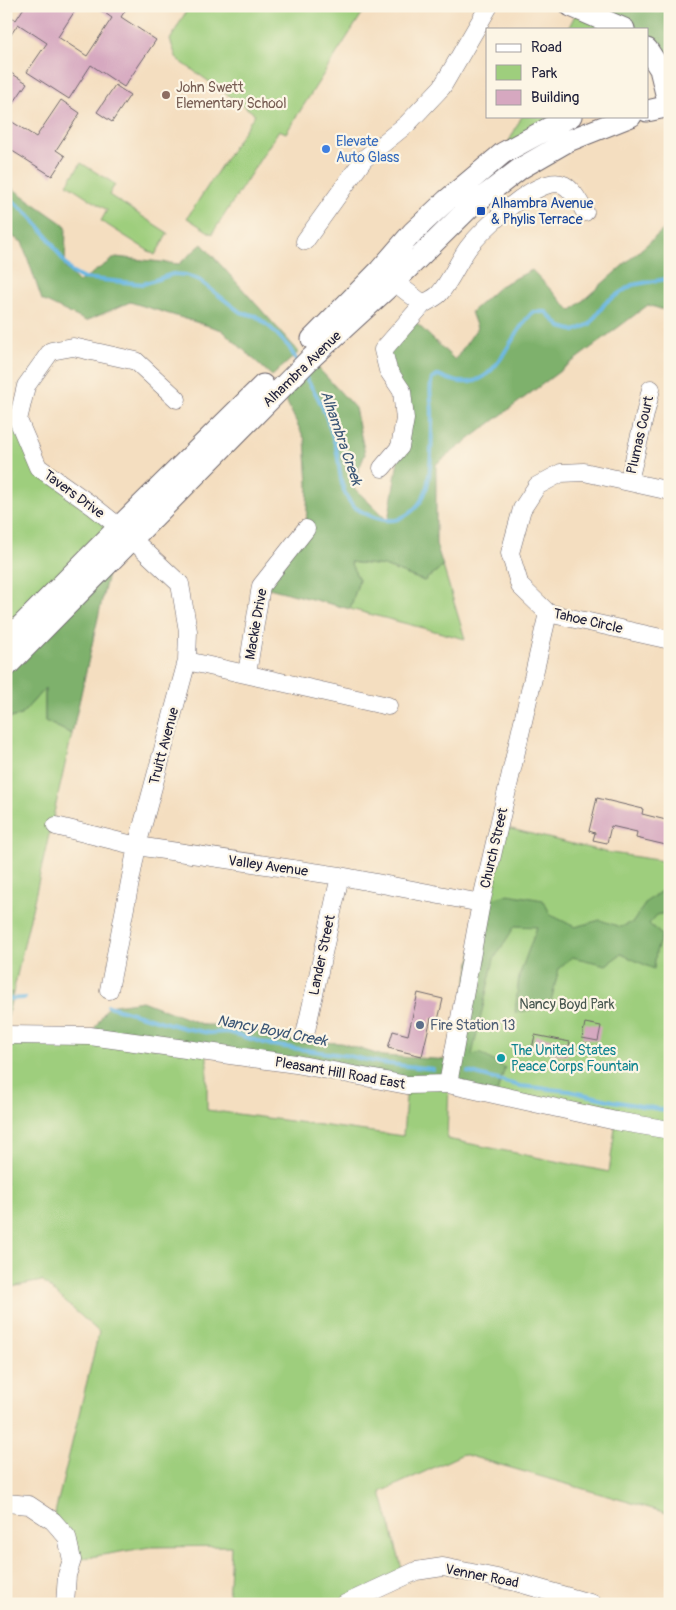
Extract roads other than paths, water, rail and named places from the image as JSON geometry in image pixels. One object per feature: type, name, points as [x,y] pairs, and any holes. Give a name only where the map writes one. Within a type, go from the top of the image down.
[{"type":"main road","points":[[571,6],[622,28]]},
{"type":"main road","points":[[648,51],[660,69],[660,85],[669,106],[648,111]]},
{"type":"main road","name":"Alhambra Avenue","points":[[387,276],[413,232],[448,200],[503,153],[567,118]]},
{"type":"main road","name":"Alhambra Avenue","points":[[6,641],[125,533],[276,382],[387,276],[471,206],[521,168],[568,141],[626,118]]},
{"type":"main road","name":"Alhambra Avenue","points":[[6,667],[125,533]]},
{"type":"street","points":[[305,241],[364,159],[406,124],[442,86],[489,6]]},
{"type":"street","points":[[382,468],[400,447],[404,419],[402,391],[388,370],[384,350],[423,304],[439,294],[469,248],[491,223],[519,199],[545,185],[562,184],[574,193],[585,212]]},
{"type":"street","points":[[387,276],[423,304]]},
{"type":"street","name":"Tavers Drive","points":[[125,533],[38,467],[13,409],[26,386],[51,351],[73,347],[136,361],[177,398]]},
{"type":"street","name":"Plumas Court","points":[[629,481],[651,389]]},
{"type":"street","name":"Tahoe Circle","points":[[670,491],[584,472],[561,473],[537,486],[522,508],[510,553],[520,586],[548,613],[670,640]]},
{"type":"street","name":"Mackie Drive","points":[[247,674],[261,586],[306,529]]},
{"type":"street","name":"Truitt Avenue","points":[[109,990],[137,846],[186,661],[188,631],[180,584],[125,533]]},
{"type":"street","name":"Church Street","points":[[448,1084],[480,903],[548,613]]},
{"type":"street","name":"Mackie Drive","points":[[186,661],[388,706]]},
{"type":"street","name":"Valley Avenue","points":[[56,826],[137,846],[340,876],[480,903]]},
{"type":"street","name":"Lander Street","points":[[304,1034],[340,876]]},
{"type":"street","name":"Pleasant Hill Road East","points":[[6,1035],[90,1036],[296,1064],[408,1085],[448,1084],[616,1122],[670,1130]]},
{"type":"street","points":[[6,1503],[29,1505],[53,1521],[67,1537],[72,1560],[67,1575],[65,1604]]},
{"type":"street","name":"Venner Road","points":[[345,1604],[410,1573],[443,1567],[516,1582],[593,1604]]},
{"type":"waterway","name":"Alhambra Creek","points":[[6,198],[12,200],[30,216],[47,236],[71,272],[82,278],[143,284],[173,274],[186,275],[199,280],[240,312],[256,316],[272,329],[289,347],[297,361]]},
{"type":"waterway","name":"Alhambra Creek","points":[[304,374],[327,417],[336,447],[346,496],[354,506],[366,514],[380,519],[399,519],[414,509],[422,499],[427,488],[432,448],[430,391],[432,379],[439,375],[458,382],[473,381],[485,375],[496,365],[533,312],[546,312],[561,327],[575,331],[590,324],[606,302],[632,285],[666,279],[670,282]]},
{"type":"waterway","name":"Nancy Boyd Creek","points":[[6,999],[25,998]]},
{"type":"waterway","name":"Nancy Boyd Creek","points":[[108,1006],[184,1028],[209,1033],[228,1032],[271,1045],[349,1056],[381,1063],[433,1069]]},
{"type":"waterway","name":"Nancy Boyd Creek","points":[[468,1072],[520,1086],[569,1091],[670,1111]]},
{"type":"place","name":"John Swett Elementary School","points":[[166,95]]},
{"type":"place","name":"Elevate Auto Glass","points":[[326,149]]},
{"type":"place","name":"Alhambra Avenue & Phylis Terrace","points":[[481,211]]},
{"type":"place","name":"Fire Station 13","points":[[420,1025]]},
{"type":"place","name":"The United States Peace Corps Fountain","points":[[501,1058]]},
{"type":"park label","name":"Nancy Boyd Park","points":[[567,1004]]}]
